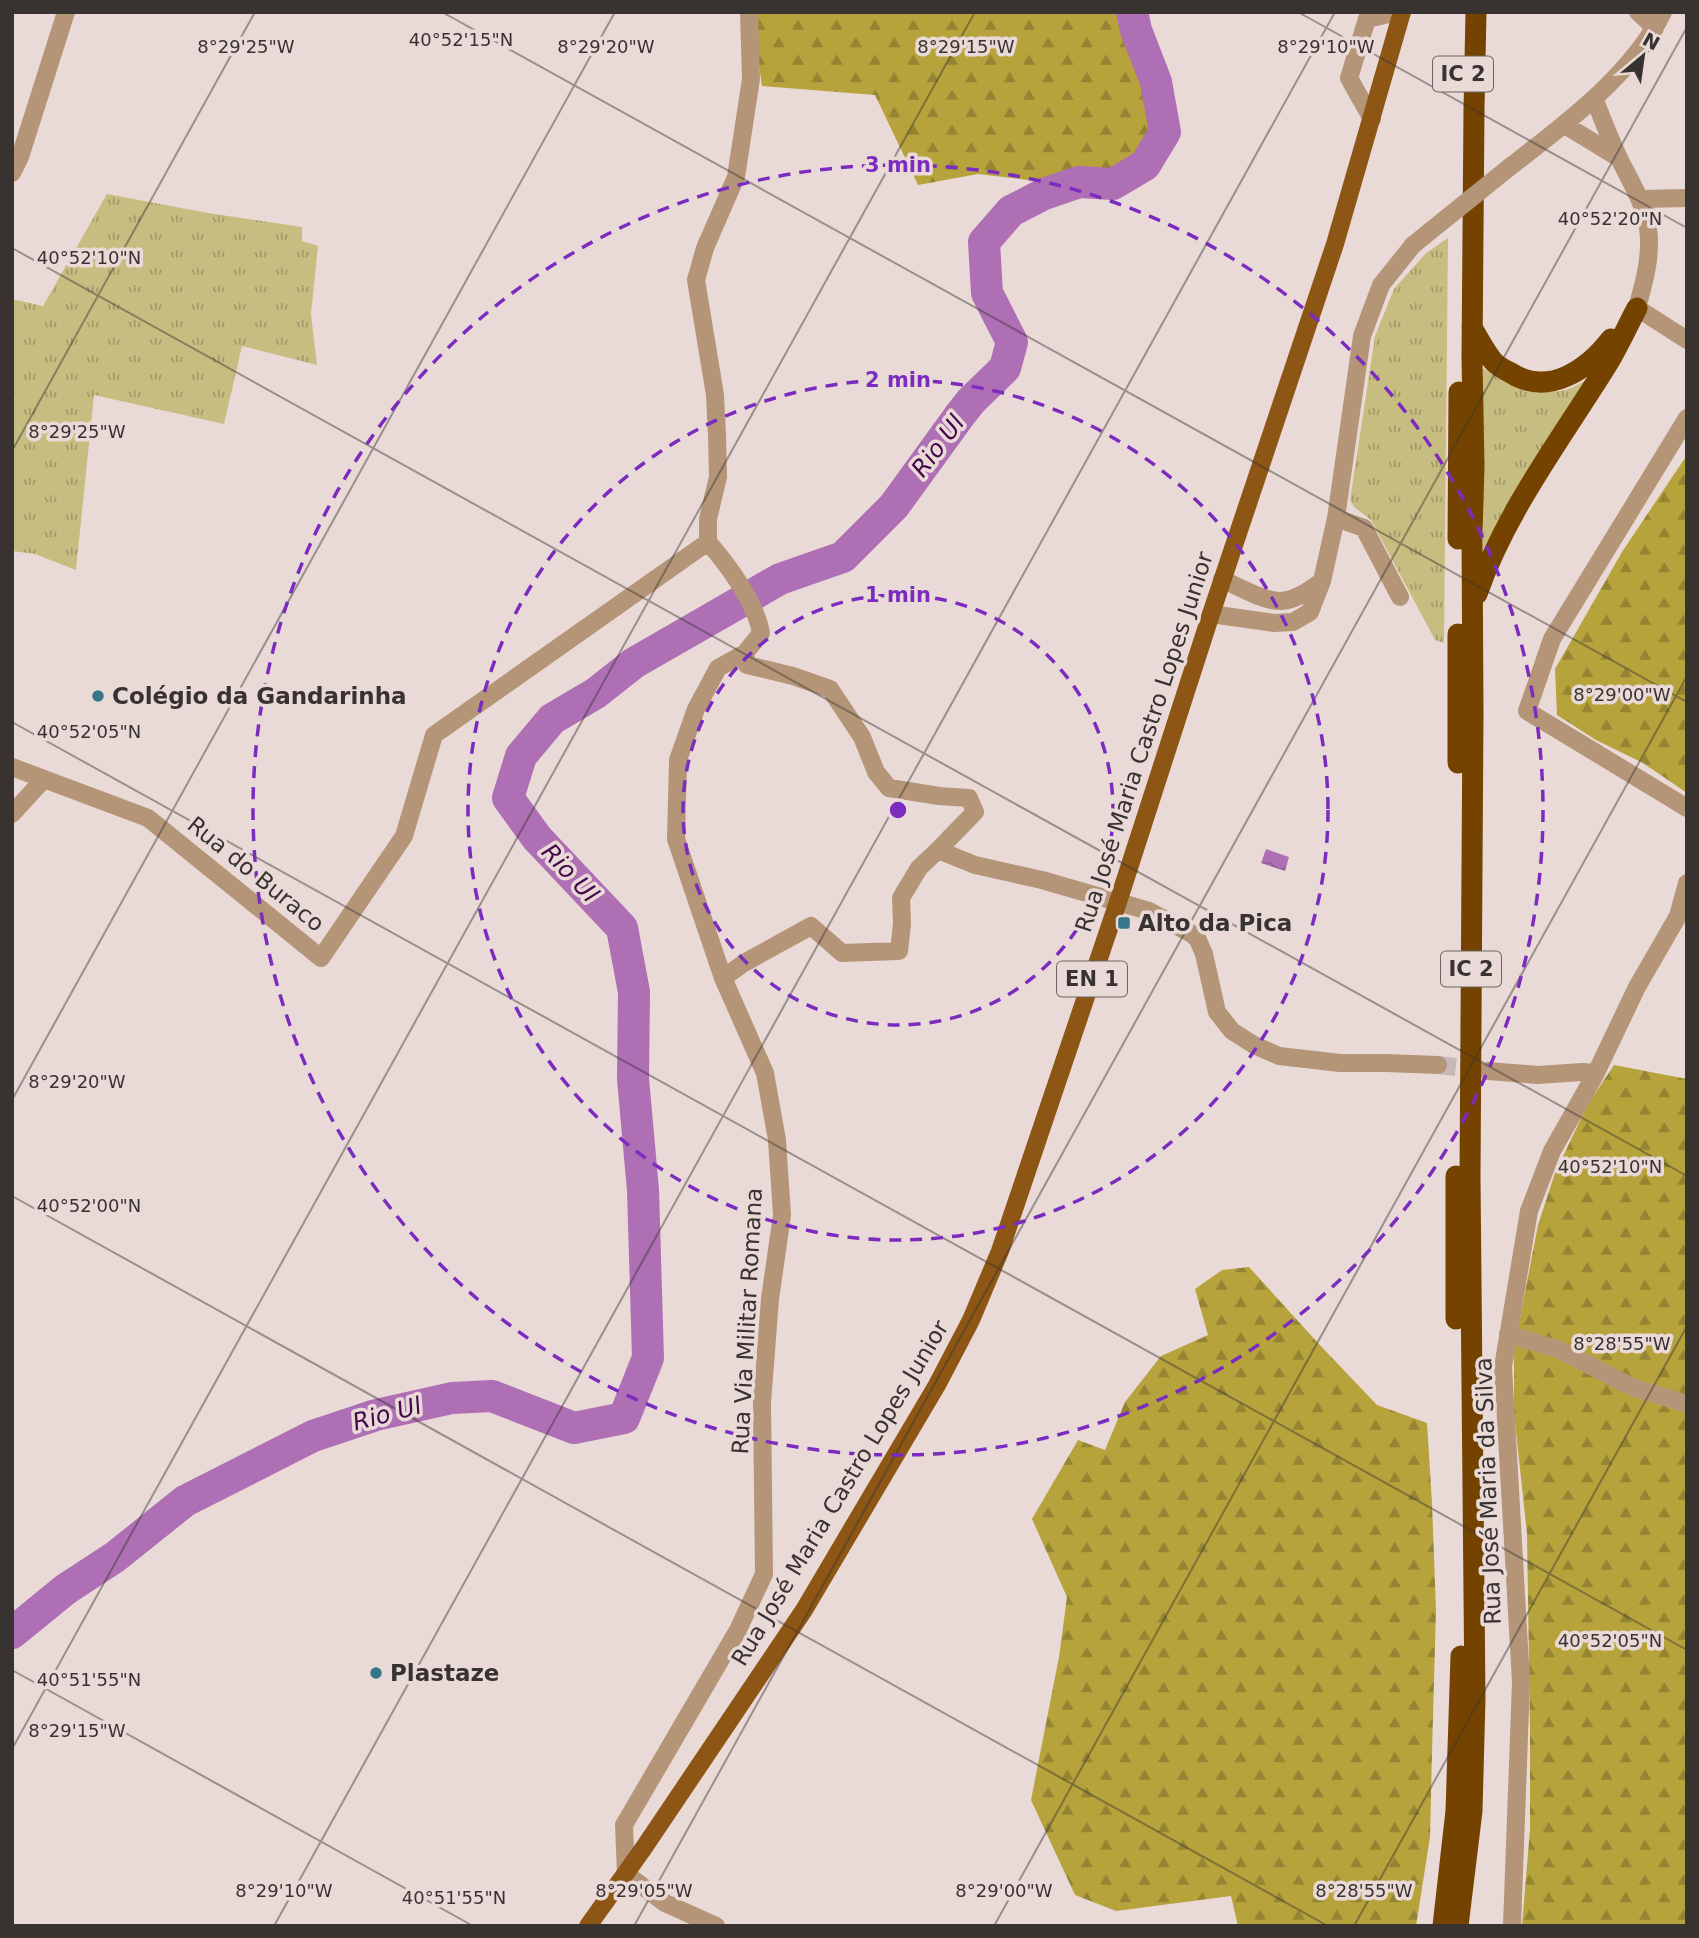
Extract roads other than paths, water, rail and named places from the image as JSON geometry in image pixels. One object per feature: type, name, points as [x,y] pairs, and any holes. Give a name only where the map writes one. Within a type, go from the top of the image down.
[{"type":"highway","name":"IC 2","points":[[1443,1926],[1456,1811],[1461,1666],[1455,1251],[1460,149],[1465,12]]},
{"type":"highway","name":"IC 2","points":[[1458,1926],[1472,1811],[1475,1698],[1470,1318],[1474,466],[1472,328],[1476,12]]},
{"type":"highway","points":[[1472,328],[1494,363],[1517,377],[1552,381],[1576,373],[1599,355],[1637,308]]},
{"type":"highway","points":[[1472,609],[1483,576],[1506,527],[1609,362],[1637,308]]},
{"type":"main road","name":"Rua José Maria Castro Lopes Junior","points":[[588,1926],[804,1610],[937,1385],[971,1320],[1000,1251],[1335,244],[1400,12]]},
{"type":"street","points":[[15,162],[66,12]]},
{"type":"street","points":[[723,978],[811,926],[842,953],[899,951],[901,898],[919,868],[975,813],[969,798],[889,788],[876,772],[862,737],[830,689],[793,676],[747,665],[745,653],[761,633],[758,618],[725,561],[708,542],[708,519],[718,477],[717,435],[715,395],[695,280],[705,248],[736,177],[751,79],[749,12]]},
{"type":"street","points":[[1372,119],[1349,78],[1367,19],[1400,12]]},
{"type":"street","points":[[1211,614],[1274,623],[1293,622],[1310,612],[1322,581],[1336,518],[1362,335],[1381,285],[1413,246],[1565,125],[1640,50],[1659,20],[1638,12]]},
{"type":"street","points":[[1594,98],[1619,158],[1641,200],[1648,229],[1644,285],[1637,308],[1687,340]]},
{"type":"street","points":[[1565,125],[1619,158]]},
{"type":"street","points":[[1641,200],[1687,198]]},
{"type":"street","points":[[1687,418],[1552,639],[1527,711],[1687,808]]},
{"type":"street","points":[[1336,518],[1364,528],[1400,597]]},
{"type":"street","name":"Rua do Buraco","points":[[43,780],[148,818],[321,958],[404,836],[433,735],[708,542]]},
{"type":"street","points":[[1222,579],[1257,595],[1280,601],[1305,593],[1322,581]]},
{"type":"street","name":"Rua Via Militar Romana","points":[[626,1874],[624,1825],[738,1630],[764,1574],[762,1403],[770,1299],[782,1215],[778,1153],[765,1073],[723,978],[676,839],[678,760],[696,709],[718,668],[745,653]]},
{"type":"street","points":[[12,767],[43,780],[12,814]]},
{"type":"street","points":[[938,850],[975,865],[1042,880],[1149,911],[1192,934],[1204,954],[1217,1012],[1233,1031],[1254,1045],[1279,1056],[1340,1063],[1438,1065]]},
{"type":"street","name":"Rua José Maria da Silva","points":[[1512,1926],[1521,1682],[1503,1367],[1508,1334],[1529,1211],[1552,1152],[1596,1073],[1637,987],[1678,916],[1687,883]]},
{"type":"street","points":[[1488,1071],[1538,1075],[1596,1073]]},
{"type":"street","points":[[1508,1334],[1560,1350],[1632,1387],[1687,1404]]},
{"type":"street","points":[[626,1874],[665,1903],[716,1926]]},
{"type":"water","points":[[1266,849],[1289,857],[1285,871],[1261,863]]},
{"type":"waterway","name":"Rio Ul","points":[[12,1633],[66,1589],[115,1557],[185,1501],[313,1436],[376,1415],[452,1398],[492,1396],[574,1428],[624,1418],[648,1358],[643,1190],[633,1079],[634,992],[622,928],[537,838],[508,798],[521,756],[552,719],[596,693],[634,663],[780,579],[843,557],[894,506],[971,401],[1005,368],[1012,342],[987,293],[984,242],[1011,211],[1044,194],[1079,182],[1113,184],[1145,165],[1165,132],[1156,82],[1132,12]]},
{"type":"tunnel","points":[[1438,1065],[1484,1070]]},
{"type":"place","name":"Colégio da Gandarinha","points":[[98,696]]},
{"type":"place","name":"Alto da Pica","points":[[1124,923]]},
{"type":"place","name":"Plastaze","points":[[376,1673]]}]
